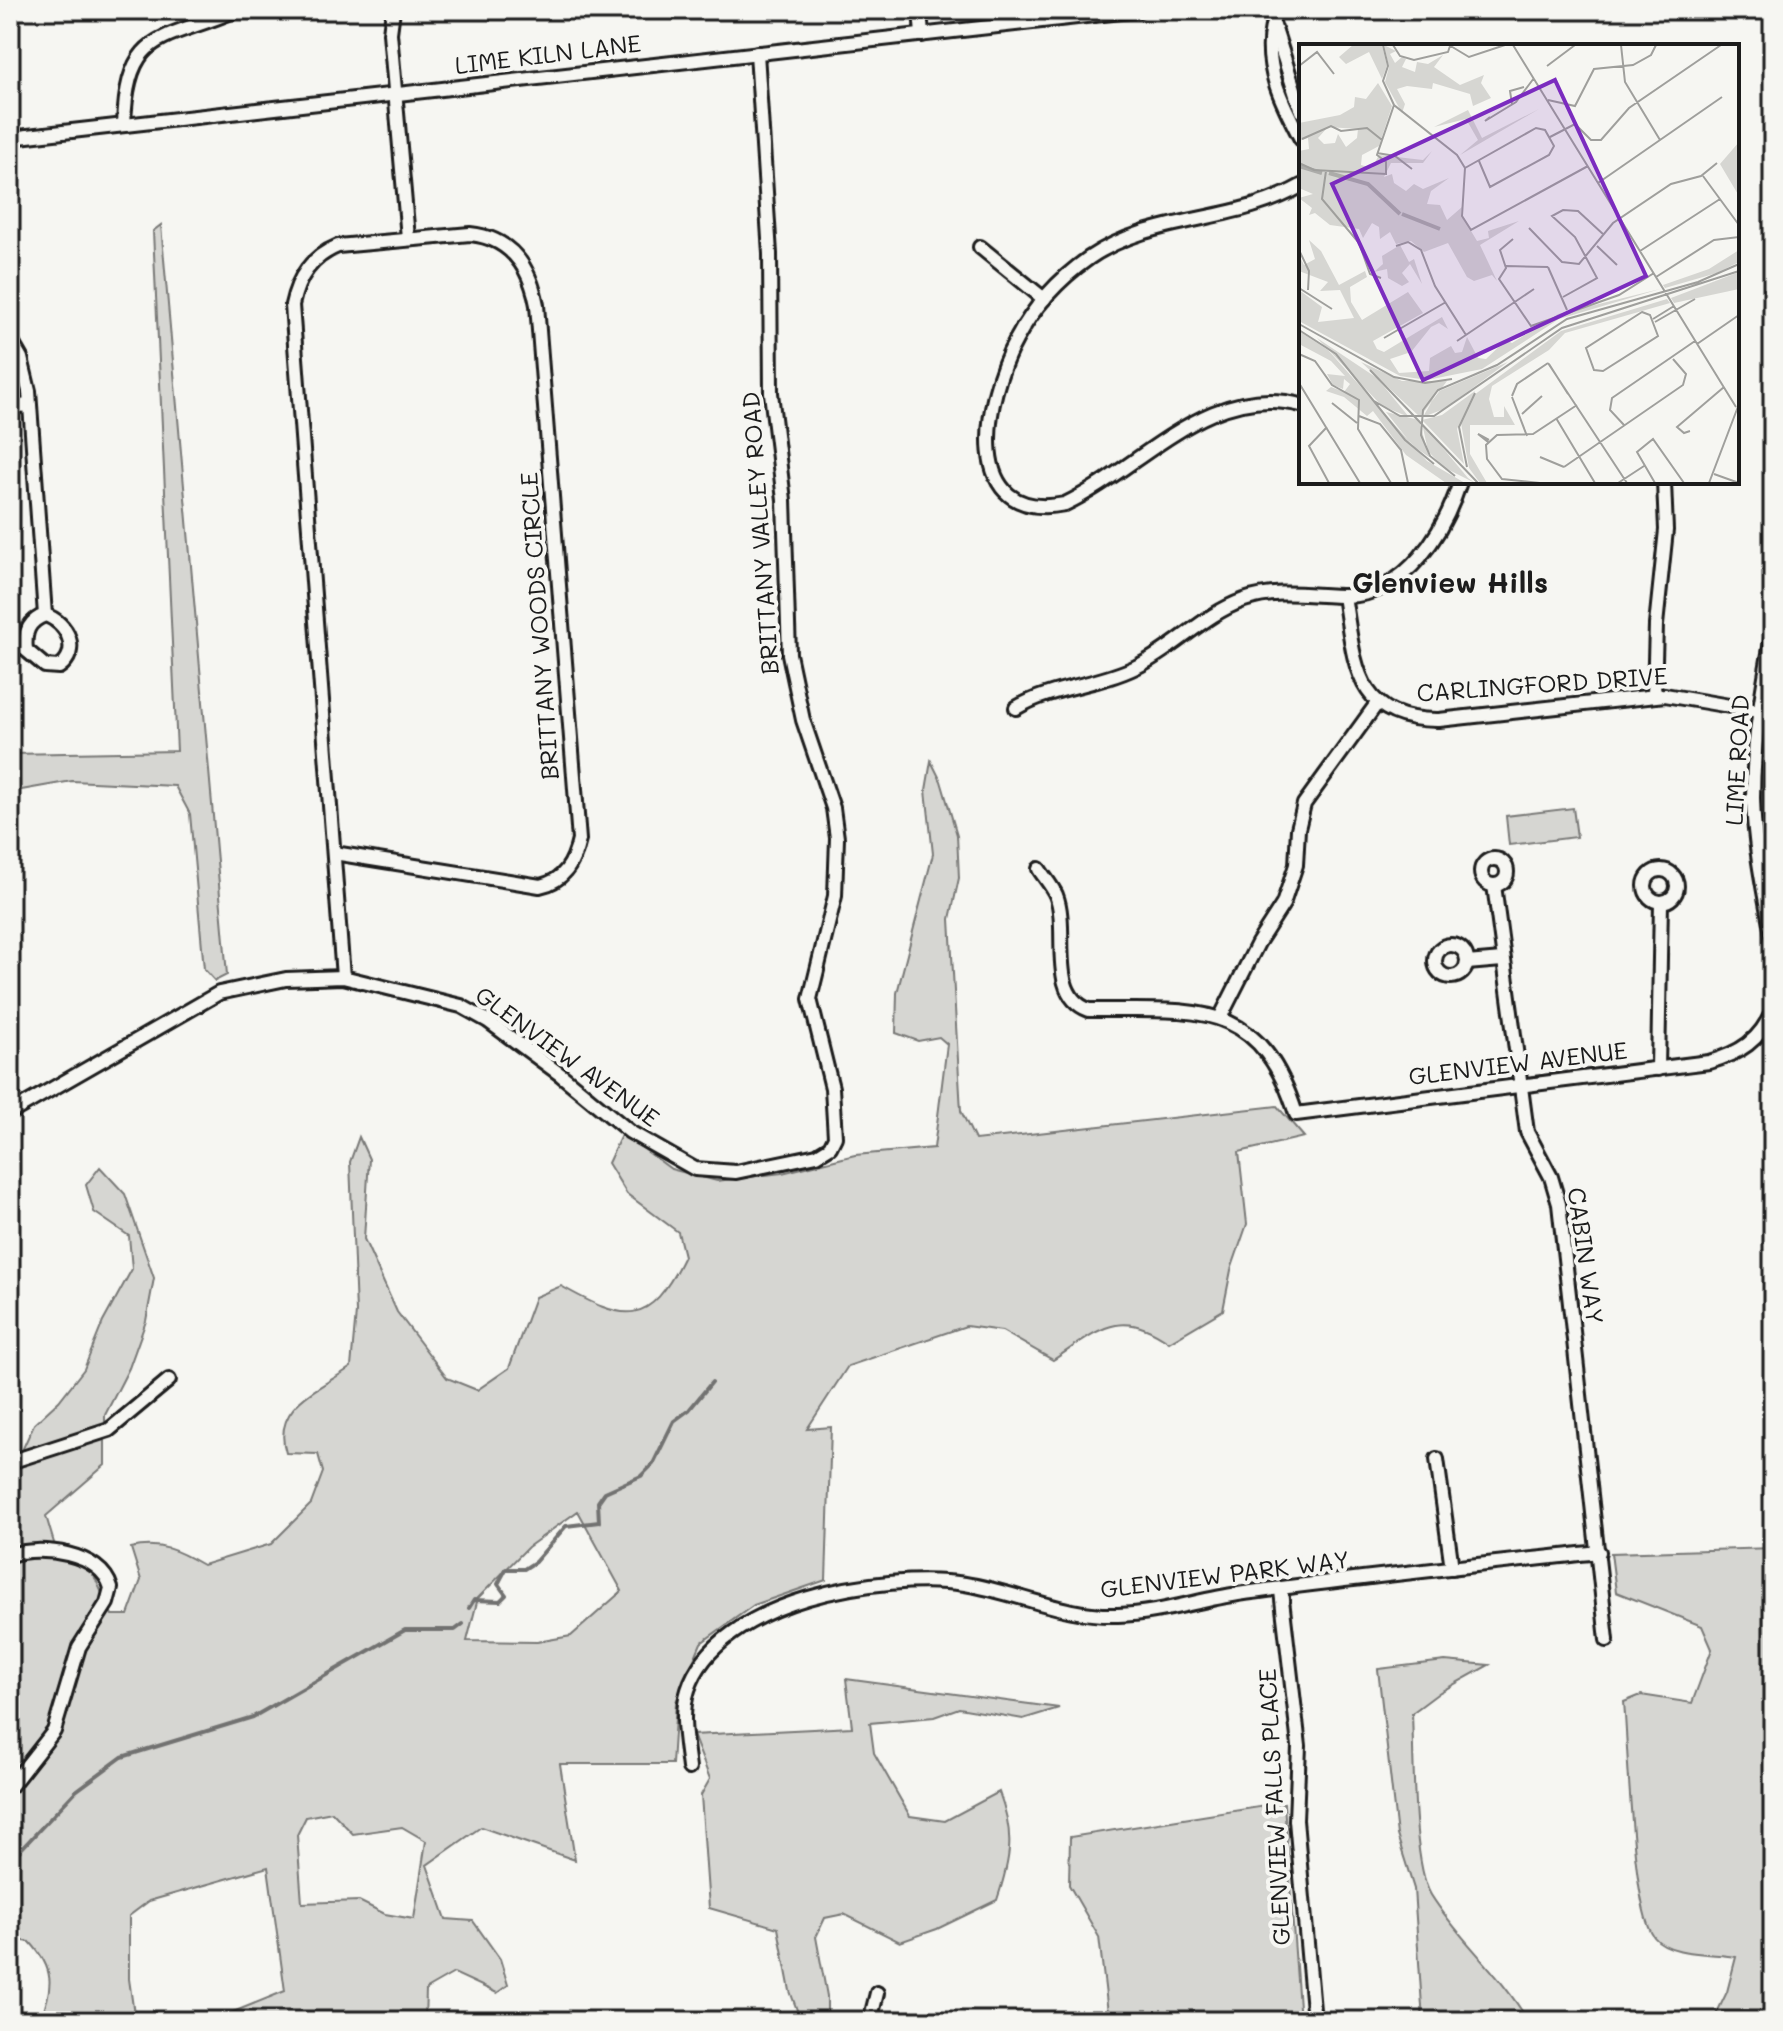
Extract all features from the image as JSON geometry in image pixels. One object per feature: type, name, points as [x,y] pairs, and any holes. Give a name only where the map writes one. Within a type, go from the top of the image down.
[{"type":"street","points":[[124,125],[130,77],[149,46],[162,36],[236,10]]},
{"type":"street","points":[[393,10],[390,33],[408,238]]},
{"type":"street","points":[[920,10],[922,35]]},
{"type":"street","name":"LIME KILN LANE","points":[[10,138],[1139,10]]},
{"type":"street","points":[[1269,10],[1272,26],[1267,47],[1299,107]]},
{"type":"street","name":"BRITTANY VALLEY ROAD","points":[[757,53],[770,254],[771,393],[784,500],[789,654],[803,720],[833,808],[837,838],[835,896],[810,999],[832,1088],[834,1141]]},
{"type":"street","points":[[1279,70],[1298,123]]},
{"type":"street","points":[[1299,187],[1239,212],[1162,225],[1128,236],[1088,259],[1044,299],[1012,348],[992,415],[991,466],[1009,498],[1031,507],[1065,504],[1221,409],[1268,399],[1299,405]]},
{"type":"street","name":"BRITTANY WOODS CIRCLE","points":[[334,853],[540,886],[559,879],[576,856],[579,840],[533,282],[514,253],[487,237],[470,234],[347,244],[319,256],[299,281],[292,305],[343,977]]},
{"type":"street","points":[[980,247],[1044,299]]},
{"type":"street","points":[[10,339],[25,369],[45,615]]},
{"type":"street","points":[[10,407],[29,405]]},
{"type":"street","points":[[1016,708],[1040,694],[1133,669],[1244,600],[1293,592],[1344,596],[1385,584],[1413,565],[1442,529],[1459,484]]},
{"type":"street","points":[[1654,696],[1656,625],[1666,530],[1664,484]]},
{"type":"street","points":[[1039,869],[1057,897],[1066,990],[1075,1001],[1089,1010],[1194,1012],[1220,1018],[1258,943],[1283,904],[1296,865],[1298,829],[1304,804],[1378,702],[1354,667],[1344,596]]},
{"type":"street","points":[[45,615],[58,623],[72,645],[70,657],[59,667],[45,666],[26,650],[27,629],[34,619],[45,615]]},
{"type":"street","name":"LIME ROAD","points":[[1773,631],[1759,711],[1753,798],[1755,837],[1773,939]]},
{"type":"street","name":"CARLINGFORD DRIVE","points":[[1378,702],[1403,716],[1439,720],[1654,696],[1759,711]]},
{"type":"street","name":"CABIN WAY","points":[[1494,885],[1527,1132],[1551,1177],[1559,1204],[1607,1640]]},
{"type":"street","points":[[1658,1069],[1661,902]]},
{"type":"street","points":[[1467,963],[1502,960]]},
{"type":"street","name":"GLENVIEW AVENUE","points":[[10,1113],[219,993],[286,979],[343,977],[461,1006],[488,1021],[561,1075],[630,1132],[695,1169],[736,1172],[817,1155],[834,1141]]},
{"type":"street","name":"GLENVIEW AVENUE","points":[[1220,1018],[1237,1024],[1265,1049],[1280,1070],[1296,1114],[1709,1062],[1743,1049],[1759,1036],[1773,1010]]},
{"type":"street","points":[[10,1462],[34,1452],[91,1439],[109,1430],[169,1380]]},
{"type":"street","points":[[1437,1459],[1452,1568]]},
{"type":"street","points":[[10,1555],[26,1551],[73,1556],[98,1568],[111,1588],[107,1603],[79,1647],[54,1731],[10,1787]]},
{"type":"street","name":"GLENVIEW PARK WAY","points":[[689,1768],[683,1723],[688,1689],[699,1669],[711,1652],[752,1621],[806,1598],[845,1589],[922,1581],[963,1584],[1066,1610],[1118,1615],[1238,1594],[1599,1552]]},
{"type":"street","name":"GLENVIEW FALLS PLACE","points":[[1281,1591],[1299,1746],[1296,1820],[1314,2021]]},
{"type":"street","points":[[870,2021],[877,1993]]},
{"type":"shaded area","points":[[161,225],[227,975],[215,981],[204,969],[190,814],[175,786],[72,781],[10,792],[10,754],[177,751],[153,231]]},
{"type":"shaded area","points":[[1773,711],[1773,870],[1764,790]]},
{"type":"shaded area","points":[[931,761],[941,781],[957,835],[959,878],[950,919],[961,1111],[975,1140],[1277,1106],[1304,1137],[1239,1152],[1247,1224],[1231,1270],[1223,1310],[1169,1342],[1152,1331],[1136,1326],[1122,1324],[1109,1327],[1053,1360],[1002,1331],[966,1326],[848,1366],[807,1429],[831,1427],[826,1580],[754,1605],[701,1643],[676,1702],[672,1764],[560,1764],[575,1860],[481,1827],[427,1865],[446,1919],[473,1921],[500,1959],[508,1985],[497,1993],[454,1973],[426,1989],[425,2021],[211,2021],[285,1991],[268,1867],[149,1901],[129,1916],[129,1979],[135,2021],[14,2021],[26,2017],[41,2019],[48,1997],[49,1979],[44,1961],[30,1942],[10,1939],[10,1686],[15,1679],[10,1652],[10,1477],[34,1424],[59,1401],[84,1369],[103,1322],[132,1269],[129,1236],[94,1212],[86,1185],[100,1167],[125,1194],[154,1278],[146,1321],[129,1368],[105,1415],[105,1465],[46,1516],[54,1543],[91,1569],[112,1615],[128,1615],[141,1580],[131,1548],[151,1546],[169,1549],[203,1565],[271,1544],[311,1504],[323,1472],[318,1454],[286,1453],[283,1436],[285,1423],[301,1401],[351,1367],[356,1312],[350,1162],[359,1137],[369,1159],[364,1239],[397,1312],[447,1378],[477,1390],[509,1368],[535,1297],[561,1286],[602,1307],[633,1312],[647,1307],[659,1297],[671,1280],[684,1256],[678,1232],[627,1194],[608,1163],[622,1133],[671,1169],[717,1181],[782,1173],[855,1155],[934,1148],[947,1044],[939,1037],[918,1041],[896,1033],[897,993],[933,854],[926,790]],"holes":[[[578,1511],[622,1591],[571,1636],[537,1642],[467,1641],[478,1598],[528,1547]],[[332,1812],[353,1834],[402,1827],[426,1841],[414,1919],[385,1914],[359,1901],[302,1903],[297,1835],[306,1817]]]},
{"type":"shaded area","points":[[1573,808],[1577,837],[1509,845],[1506,816]]},
{"type":"shaded area","points":[[1773,1548],[1773,2021],[1713,2021],[1727,1992],[1736,1957],[1681,1951],[1670,1948],[1654,1937],[1647,1921],[1636,1862],[1624,1702],[1641,1695],[1692,1703],[1712,1649],[1702,1626],[1616,1592],[1611,1553]]},
{"type":"shaded area","points":[[1445,1661],[1489,1665],[1440,1692],[1412,1713],[1420,1859],[1431,1895],[1528,2021],[1423,2021],[1414,1889],[1397,1835],[1378,1669]]},
{"type":"shaded area","points":[[846,1679],[1059,1708],[1023,1719],[959,1708],[934,1717],[870,1723],[874,1753],[910,1816],[945,1821],[999,1792],[1009,1834],[1005,1871],[997,1900],[937,1929],[900,1942],[844,1914],[825,1918],[816,1937],[827,1996],[827,2021],[801,2021],[790,1991],[778,1928],[709,1908],[701,1795],[710,1779],[693,1735],[852,1727]]},
{"type":"shaded area","points":[[1284,1803],[1300,2021],[1109,2021],[1099,1937],[1069,1885],[1070,1837]]},
{"type":"waterway","points":[[469,1608],[474,1600],[500,1601],[506,1595],[498,1584],[506,1569],[524,1569],[535,1562],[566,1526],[599,1522],[598,1502],[605,1492],[641,1476],[653,1464],[674,1421],[689,1410],[712,1382]]},
{"type":"waterway","points":[[10,1861],[76,1791],[122,1757],[253,1717],[405,1630],[455,1630],[463,1624]]},
{"type":"district","name":"Glenview Hills","points":[[1450,583]]}]
